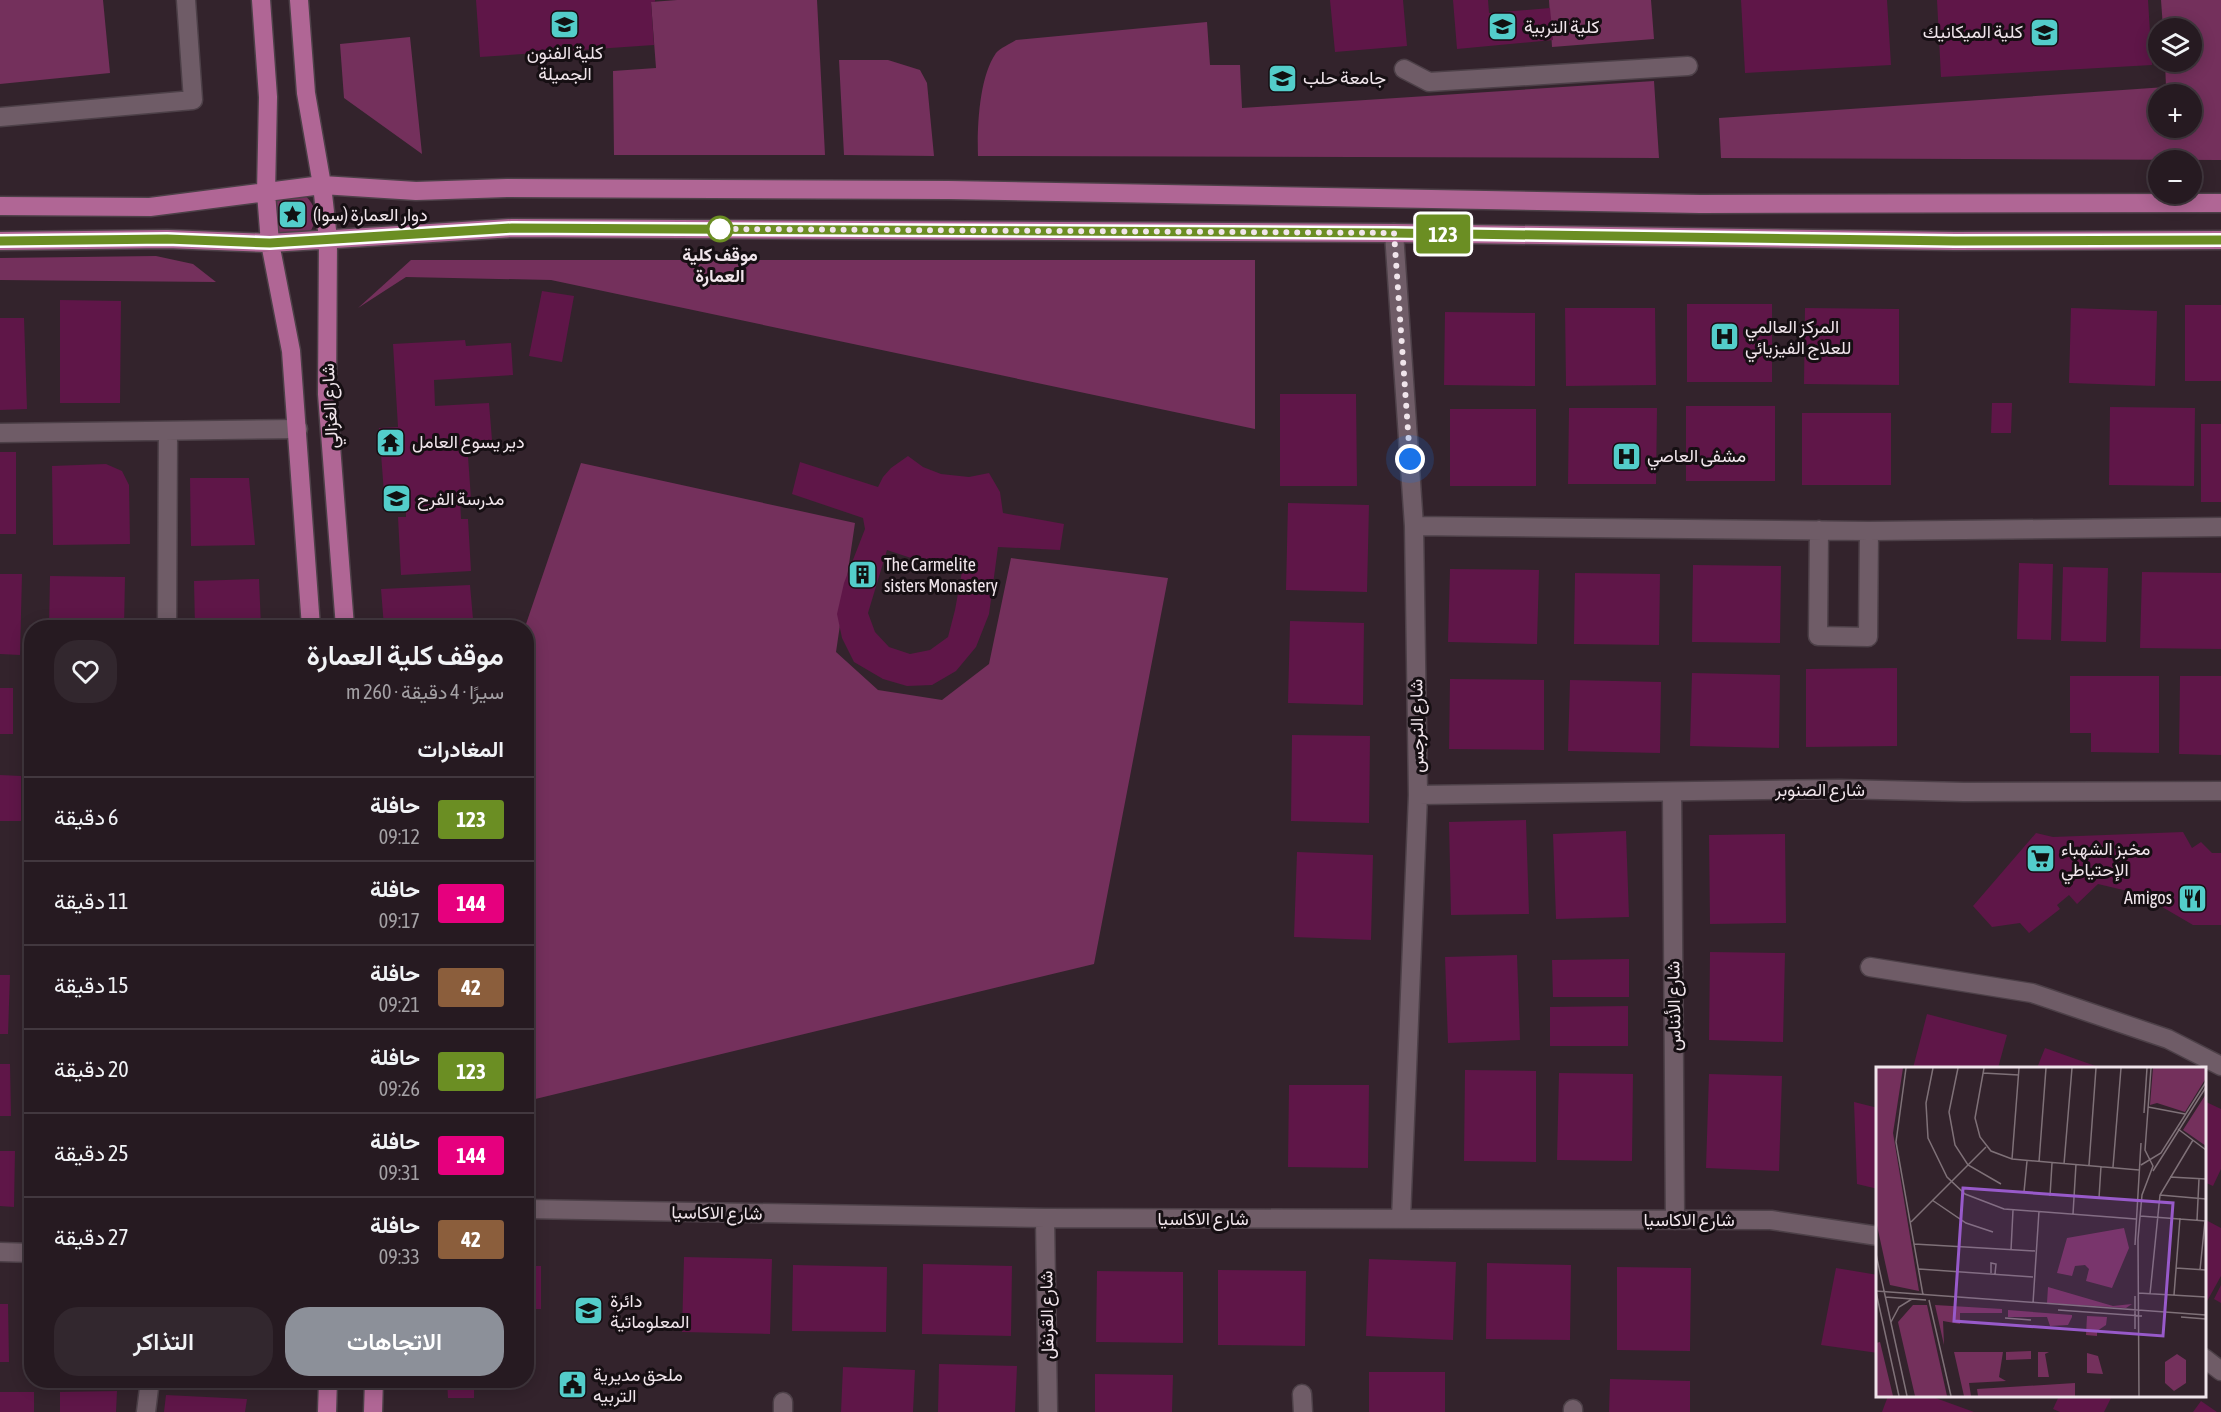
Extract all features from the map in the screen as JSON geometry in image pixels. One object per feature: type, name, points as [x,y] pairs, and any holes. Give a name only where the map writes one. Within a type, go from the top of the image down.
[{"type":"main road","name":"شارع الغزالي","points":[[261,0],[268,97],[266,193],[270,243],[291,351],[311,620]]},
{"type":"main road","name":"شارع الغزالي","points":[[299,0],[306,93],[322,185],[328,239],[327,393],[344,620]]},
{"type":"main road","points":[[0,206],[150,207],[322,185],[416,191],[507,188],[937,190],[1700,204],[2221,203]]},
{"type":"main road","points":[[0,241],[167,239],[270,243],[512,228],[1394,233],[1955,241],[2221,240]]},
{"type":"main road","points":[[327,1412],[328,1388]]},
{"type":"main road","points":[[373,1412],[374,1388]]},
{"type":"street","points":[[0,117],[194,100],[186,0]]},
{"type":"street","points":[[1404,69],[1429,82],[1688,66]]},
{"type":"street","name":"شارع النرجس","points":[[1394,233],[1414,526],[1418,795],[1401,1219]]},
{"type":"street","points":[[0,434],[298,429]]},
{"type":"street","points":[[167,620],[168,432]]},
{"type":"street","points":[[1414,526],[1869,531],[2221,527]]},
{"type":"street","points":[[1819,530],[1818,636],[1868,637],[1869,531]]},
{"type":"street","name":"شارع الصنوبر","points":[[1418,795],[1839,789],[1964,792],[2221,790]]},
{"type":"street","name":"شارع الأنناس","points":[[1672,792],[1676,1220]]},
{"type":"street","points":[[1870,967],[2032,993],[2168,1039],[2221,1066]]},
{"type":"street","name":"شارع الاكاسيا","points":[[534,1209],[1045,1218],[1771,1220],[1876,1236]]},
{"type":"street","name":"شارع القرنفل","points":[[1045,1218],[1048,1412]]},
{"type":"street","points":[[0,1252],[24,1253]]},
{"type":"street","points":[[2206,1359],[2221,1371]]},
{"type":"street","points":[[146,1412],[149,1388]]},
{"type":"shaded area","points":[[0,0],[103,0],[110,73],[0,84]]},
{"type":"shaded area","points":[[817,0],[825,155],[614,155],[613,71],[656,68],[651,2]]},
{"type":"shaded area","points":[[1549,0],[1651,0],[1654,39],[1552,47]]},
{"type":"shaded area","points":[[2161,0],[2221,0],[2221,160],[2202,160],[2202,150],[2148,150],[2148,160],[1721,158],[1719,118],[2148,88],[2148,138],[2202,138],[2202,84],[2166,84],[2165,72],[2202,72],[2202,18],[2162,18]]},
{"type":"shaded area","points":[[1207,22],[1210,65],[1240,65],[1242,108],[1654,81],[1659,158],[978,156],[979,117],[986,75],[996,53],[1005,46],[1016,40]]},
{"type":"shaded area","points":[[410,37],[422,154],[344,98],[340,44]]},
{"type":"shaded area","points":[[839,60],[888,60],[920,70],[927,83],[934,156],[844,155]]},
{"type":"shaded area","points":[[300,192],[310,200],[315,210],[312,228],[309,234],[278,239],[269,200]]},
{"type":"shaded area","points":[[156,256],[193,264],[216,282],[0,280],[0,258]]},
{"type":"shaded area","points":[[411,260],[1255,260],[1255,429],[551,280],[406,277],[358,308]]},
{"type":"shaded area","points":[[581,463],[855,523],[836,652],[878,690],[942,700],[989,664],[1011,558],[1168,578],[1094,964],[534,1099],[534,620],[527,620]]},
{"type":"building","name":"كلية الفنون الجميلة","points":[[476,0],[655,0],[651,2],[654,45],[480,57]]},
{"type":"building","points":[[1330,0],[1403,0],[1407,46],[1335,52]]},
{"type":"building","name":"كلية التربية","points":[[1453,0],[1488,0],[1489,13],[1550,8],[1553,40],[1457,49]]},
{"type":"building","points":[[1741,0],[1887,0],[1891,65],[1745,73]]},
{"type":"building","name":"كلية الميكانيك","points":[[1937,0],[2148,0],[2148,65],[1941,77]]},
{"type":"building","points":[[542,291],[574,296],[562,362],[529,356]]},
{"type":"building","points":[[60,300],[121,301],[120,403],[60,403]]},
{"type":"building","points":[[1687,304],[1772,304],[1772,382],[1687,382]]},
{"type":"building","points":[[2185,305],[2221,305],[2221,381],[2185,381]]},
{"type":"building","points":[[1565,308],[1655,308],[1656,385],[1566,386]]},
{"type":"building","points":[[1805,308],[1899,309],[1899,385],[1804,384]]},
{"type":"building","points":[[2071,308],[2157,311],[2155,386],[2069,383]]},
{"type":"building","points":[[1445,312],[1535,313],[1535,386],[1444,385]]},
{"type":"building","points":[[0,318],[24,318],[27,409],[0,410]]},
{"type":"building","points":[[465,340],[466,346],[511,343],[513,375],[434,380],[435,406],[489,403],[492,440],[467,442],[471,499],[460,499],[461,519],[468,519],[471,571],[401,575],[398,517],[406,517],[405,492],[384,493],[379,428],[398,427],[393,344]]},
{"type":"building","points":[[1280,394],[1356,394],[1357,486],[1280,486]]},
{"type":"building","points":[[1992,403],[2012,403],[2011,433],[1991,433]]},
{"type":"building","points":[[1686,406],[1775,406],[1775,481],[1686,481]]},
{"type":"building","points":[[2110,407],[2195,408],[2194,486],[2109,485]]},
{"type":"building","points":[[1569,408],[1657,408],[1656,484],[1568,484]]},
{"type":"building","points":[[1450,409],[1536,409],[1536,486],[1450,486]]},
{"type":"building","points":[[1802,413],[1891,413],[1891,485],[1802,485]]},
{"type":"building","points":[[2201,424],[2221,424],[2221,502],[2201,502]]},
{"type":"building","points":[[0,452],[16,452],[16,534],[0,534]]},
{"type":"building","name":"The Carmelite sisters Monastery","points":[[908,456],[923,467],[941,474],[969,477],[989,473],[1000,492],[1003,513],[1064,524],[1060,550],[998,547],[989,614],[976,647],[956,671],[932,685],[907,686],[883,679],[854,662],[842,638],[837,614],[844,583],[865,529],[863,518],[792,494],[800,462],[878,487],[891,468]],"holes":[[[887,550],[911,558],[963,566],[948,637],[930,650],[910,654],[889,647],[875,632],[868,613]]]},
{"type":"building","points":[[106,464],[122,471],[129,485],[130,544],[53,545],[52,466]]},
{"type":"building","points":[[190,478],[249,478],[255,545],[191,546]]},
{"type":"building","points":[[1288,503],[1369,505],[1367,592],[1286,590]]},
{"type":"building","points":[[2019,563],[2053,564],[2051,640],[2017,639]]},
{"type":"building","points":[[1693,565],[1781,566],[1780,643],[1692,642]]},
{"type":"building","points":[[2063,567],[2108,568],[2106,642],[2061,641]]},
{"type":"building","points":[[1450,569],[1539,570],[1537,644],[1448,642]]},
{"type":"building","points":[[2142,572],[2221,573],[2221,649],[2140,648]]},
{"type":"building","points":[[1575,573],[1660,574],[1659,645],[1574,644]]},
{"type":"building","points":[[0,574],[22,574],[20,655],[0,654]]},
{"type":"building","points":[[50,576],[125,577],[124,620],[49,620]]},
{"type":"building","points":[[259,579],[261,620],[195,620],[194,581]]},
{"type":"building","points":[[470,585],[473,620],[383,620],[381,589]]},
{"type":"building","points":[[1290,621],[1364,623],[1363,705],[1288,703]]},
{"type":"building","points":[[1897,668],[1897,746],[1806,747],[1806,669]]},
{"type":"building","points":[[1692,673],[1780,675],[1779,748],[1690,746]]},
{"type":"building","points":[[2070,676],[2159,676],[2159,753],[2091,752],[2091,733],[2070,733]]},
{"type":"building","points":[[2180,676],[2221,676],[2221,755],[2179,754]]},
{"type":"building","points":[[1450,679],[1544,680],[1544,750],[1449,749]]},
{"type":"building","points":[[1570,680],[1661,682],[1660,753],[1568,751]]},
{"type":"building","points":[[0,688],[13,688],[13,734],[0,734]]},
{"type":"building","points":[[1292,735],[1370,736],[1369,823],[1291,821]]},
{"type":"building","points":[[0,775],[21,776],[21,821],[0,821]]},
{"type":"building","points":[[1526,820],[1529,914],[1451,915],[1449,822]]},
{"type":"building","points":[[1626,831],[1629,917],[1556,919],[1553,834]]},
{"type":"building","points":[[2183,832],[2192,848],[2201,842],[2212,853],[2221,853],[2221,925],[2193,925],[2140,894],[2098,884],[2077,904],[2069,895],[2057,905],[2060,909],[2029,933],[2020,923],[1992,927],[1973,906],[2036,833],[2053,837]]},
{"type":"building","points":[[1785,834],[1786,923],[1710,924],[1709,835]]},
{"type":"building","points":[[1297,852],[1373,855],[1371,940],[1294,937]]},
{"type":"building","points":[[1710,952],[1785,953],[1783,1042],[1709,1040]]},
{"type":"building","points":[[1517,955],[1520,1040],[1448,1043],[1445,957]]},
{"type":"building","points":[[1629,959],[1629,997],[1553,997],[1552,960]]},
{"type":"building","points":[[0,975],[10,975],[8,1034],[0,1034]]},
{"type":"building","points":[[1628,1006],[1628,1046],[1550,1046],[1550,1007]]},
{"type":"building","points":[[1927,1014],[2007,1035],[1998,1067],[1913,1067]]},
{"type":"building","points":[[2045,1048],[2098,1067],[2037,1067]]},
{"type":"building","points":[[0,1064],[10,1064],[11,1116],[0,1116]]},
{"type":"building","points":[[1465,1070],[1536,1071],[1536,1162],[1464,1161]]},
{"type":"building","points":[[1559,1073],[1633,1074],[1632,1161],[1557,1160]]},
{"type":"building","points":[[1709,1074],[1782,1076],[1779,1171],[1706,1168]]},
{"type":"building","points":[[1289,1085],[1369,1085],[1368,1168],[1288,1167]]},
{"type":"building","points":[[1854,1102],[1876,1108],[1876,1189],[1857,1184]]},
{"type":"building","points":[[2206,1102],[2221,1109],[2221,1169],[2213,1186],[2206,1183]]},
{"type":"building","points":[[0,1151],[15,1151],[14,1207],[0,1206]]},
{"type":"building","points":[[2206,1220],[2221,1228],[2221,1276],[2206,1303]]},
{"type":"building","points":[[684,1257],[772,1259],[770,1334],[682,1332]]},
{"type":"building","points":[[1369,1259],[1456,1262],[1453,1340],[1366,1336]]},
{"type":"building","points":[[1487,1263],[1571,1265],[1570,1340],[1486,1339]]},
{"type":"building","points":[[923,1264],[1012,1266],[1011,1336],[922,1334]]},
{"type":"building","points":[[793,1265],[887,1267],[886,1332],[792,1331]]},
{"type":"building","points":[[534,1266],[541,1266],[541,1309],[534,1309]]},
{"type":"building","points":[[1617,1267],[1691,1268],[1690,1351],[1617,1350]]},
{"type":"building","points":[[1836,1268],[1876,1275],[1876,1353],[1821,1345]]},
{"type":"building","points":[[1218,1270],[1306,1271],[1305,1346],[1218,1345]]},
{"type":"building","points":[[1097,1271],[1183,1272],[1183,1343],[1096,1342]]},
{"type":"building","points":[[2221,1285],[2221,1303],[2214,1299]]},
{"type":"building","points":[[0,1304],[8,1304],[9,1362],[0,1362]]},
{"type":"building","points":[[939,1364],[1017,1366],[1015,1412],[938,1412]]},
{"type":"building","points":[[843,1367],[915,1370],[913,1412],[841,1412]]},
{"type":"building","points":[[1369,1372],[1445,1372],[1445,1412],[1369,1412]]},
{"type":"building","points":[[1095,1374],[1173,1375],[1172,1412],[1095,1412]]},
{"type":"building","points":[[1610,1379],[1690,1381],[1690,1412],[1609,1412]]},
{"type":"building","points":[[447,1388],[474,1388],[474,1398],[448,1398]]},
{"type":"building","points":[[117,1391],[116,1412],[60,1412],[60,1392]]},
{"type":"building","points":[[0,1392],[34,1392],[34,1412],[0,1412]]},
{"type":"building","points":[[166,1395],[247,1399],[245,1412],[164,1412]]},
{"type":"building","points":[[1888,1397],[1933,1397],[1974,1412],[1882,1412]]},
{"type":"building","points":[[2059,1397],[2112,1397],[2104,1412],[2060,1412],[2053,1409]]},
{"type":"building","points":[[2201,1401],[2217,1412],[2193,1412]]},
{"type":"bus line","name":"123","points":[[0,241],[167,239],[270,243],[512,228],[1394,233],[1955,241],[2221,240]]},
{"type":"place","name":"كلية الفنون الجميلة","points":[[565,24]]},
{"type":"place","name":"كلية التربية","points":[[1503,27]]},
{"type":"place","name":"كلية الميكانيك","points":[[2044,32]]},
{"type":"place","name":"جامعة حلب","points":[[1282,78]]},
{"type":"place","name":"دوار العمارة (سوا)","points":[[292,215]]},
{"type":"place","name":"موقف كلية العمارة","points":[[720,229]]},
{"type":"place","name":"المركز العالمي للعلاج الفيزيائي","points":[[1724,337]]},
{"type":"place","name":"دير يسوع العامل","points":[[391,442]]},
{"type":"place","name":"مشفى العاصي","points":[[1626,456]]},
{"type":"place","name":"مدرسة الفرح","points":[[396,499]]},
{"type":"place","name":"The Carmelite sisters Monastery","points":[[863,575]]},
{"type":"place","name":"مخبز الشهباء الإحتياطي","points":[[2040,859]]},
{"type":"place","name":"Amigos","points":[[2193,898]]},
{"type":"place","name":"دائرة المعلوماتية","points":[[589,1311]]},
{"type":"place","name":"ملحق مديرية التربيه","points":[[572,1385]]},
{"type":"route","points":[[720,229],[717,229],[1394,233],[1410,459]]}]
